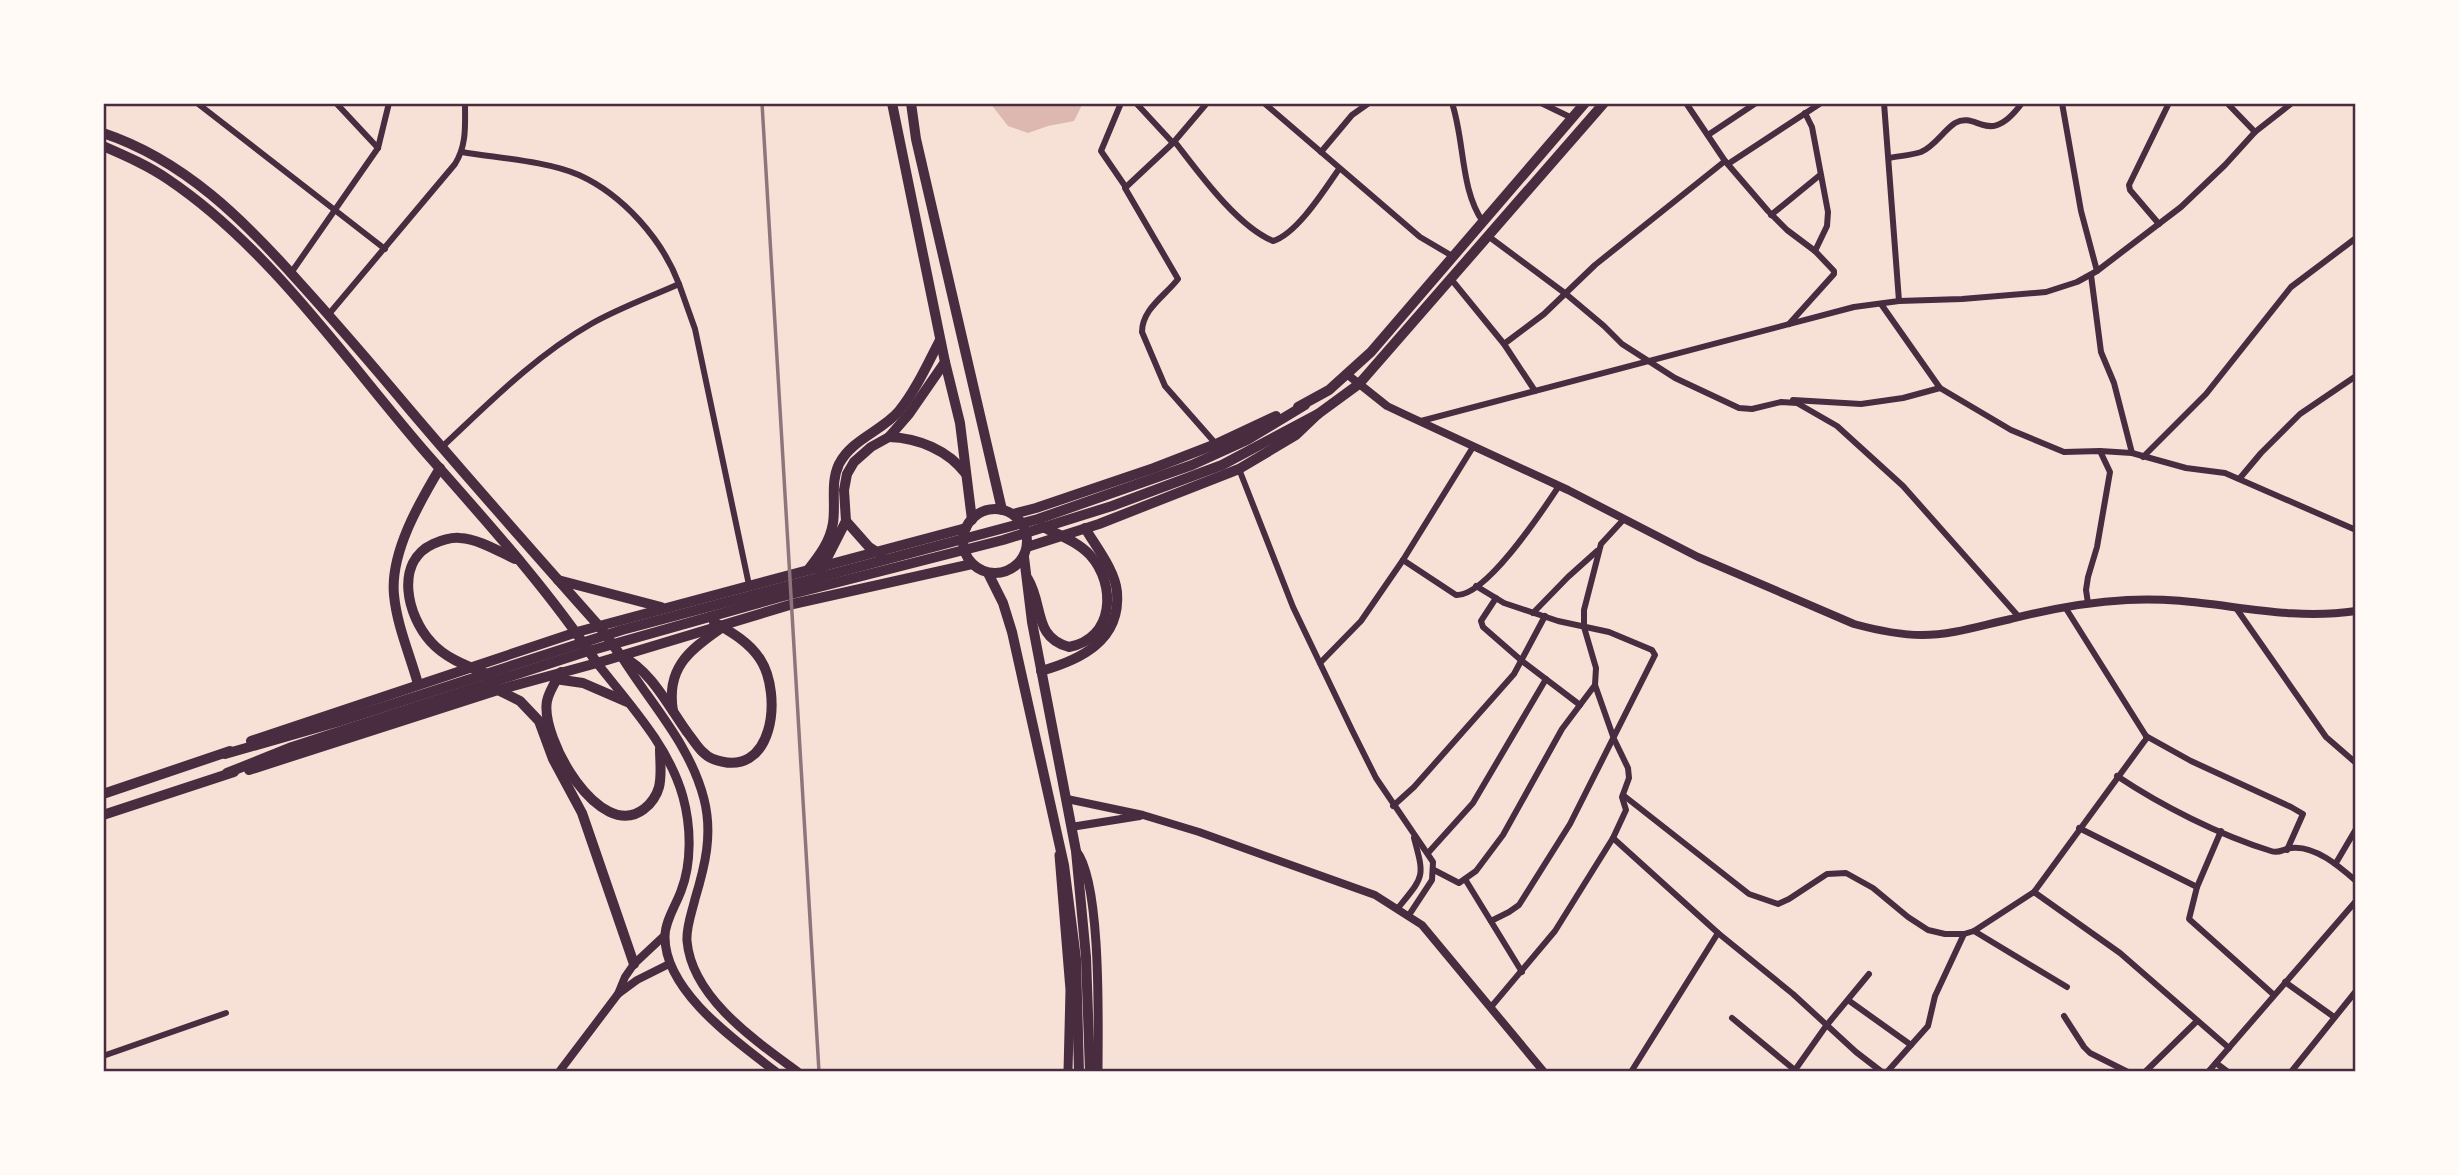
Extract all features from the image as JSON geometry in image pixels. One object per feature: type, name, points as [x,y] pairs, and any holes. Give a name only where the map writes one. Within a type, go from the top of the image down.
[{"type":"main road","points":[[892,103],[940,340],[960,423],[967,476],[969,524],[963,540],[965,553],[972,564],[988,573],[998,574],[1009,571],[1026,552],[1239,469],[1296,435],[1318,414],[1359,384],[1604,103]]},
{"type":"main road","points":[[911,103],[916,139],[1007,512],[1022,523],[1027,534],[1025,574],[1028,602],[1076,856],[1090,1072]]},
{"type":"main road","points":[[103,794],[225,754],[379,713],[705,618],[1003,540],[1110,500],[1247,440],[1329,390],[1348,375],[1484,223],[1585,103]]},
{"type":"main road","points":[[103,133],[151,154],[184,173],[244,222],[329,314],[621,656],[672,729],[694,770],[704,800],[708,841],[687,939],[697,974],[729,1017],[798,1072]]},
{"type":"main road","points":[[103,146],[168,179],[231,230],[321,327],[577,632],[660,749],[670,765],[683,798],[688,844],[687,870],[665,935],[669,964],[680,983],[702,1008],[727,1033],[776,1072]]},
{"type":"main road","points":[[807,571],[822,552],[830,535],[837,467],[851,448],[886,424],[900,410],[940,340]]},
{"type":"main road","points":[[816,579],[846,521],[844,490],[847,474],[863,453],[890,437],[945,362]]},
{"type":"main road","points":[[225,754],[264,735],[577,632],[807,571],[969,524],[986,510],[1007,512],[1036,509],[1216,444],[1304,405]]},
{"type":"main road","points":[[103,815],[227,773],[487,674],[622,630],[889,561],[1110,500],[1222,465],[1318,414]]},
{"type":"main road","points":[[890,437],[925,443],[954,461],[967,476]]},
{"type":"main road","points":[[418,684],[399,626],[394,593],[395,570],[407,530],[440,468]]},
{"type":"main road","points":[[846,521],[869,547],[889,561]]},
{"type":"main road","points":[[1025,574],[1037,597],[1044,629],[1052,640],[1069,647],[1089,641],[1101,626],[1107,598],[1098,566],[1083,549],[1043,527]]},
{"type":"main road","points":[[1041,671],[1066,664],[1087,654],[1105,634],[1112,619],[1117,591],[1103,558],[1085,528]]},
{"type":"main road","points":[[487,674],[457,661],[430,642],[413,614],[408,594],[410,570],[413,562],[426,547],[447,538],[458,537],[470,539],[520,561]]},
{"type":"main road","points":[[227,773],[262,767],[498,690],[793,604],[972,564]]},
{"type":"main road","points":[[988,573],[1003,603],[1012,632],[1065,865],[1081,958],[1079,1072]]},
{"type":"main road","points":[[558,579],[664,608]]},
{"type":"main road","points":[[621,656],[637,666],[701,750],[712,758],[735,762],[746,759],[762,746],[768,735],[773,704],[767,672],[760,658],[738,636],[705,618]]},
{"type":"main road","points":[[673,711],[671,697],[674,678],[682,659],[727,624]]},
{"type":"main road","points":[[569,657],[552,687],[547,702],[547,714],[556,747],[586,793],[611,812],[621,815],[640,812],[648,807],[659,789],[660,749]]},
{"type":"main road","points":[[538,680],[566,679],[583,683],[627,702]]},
{"type":"main road","points":[[498,690],[520,701],[539,721],[553,760],[582,813],[634,964]]},
{"type":"main road","points":[[1059,846],[1059,874],[1070,990],[1068,1072]]},
{"type":"main road","points":[[1076,856],[1084,863],[1095,943],[1098,1072]]},
{"type":"street","points":[[197,103],[385,249]]},
{"type":"street","points":[[336,103],[378,148]]},
{"type":"street","points":[[292,273],[378,148],[389,103]]},
{"type":"street","points":[[329,314],[455,164],[462,152],[465,103]]},
{"type":"street","points":[[1121,103],[1101,151],[1125,186],[1178,279],[1151,307],[1142,332],[1165,386],[1216,444]]},
{"type":"street","points":[[1136,103],[1174,142],[1225,204],[1273,241],[1282,237],[1309,211],[1339,169]]},
{"type":"street","points":[[1125,186],[1174,142],[1207,103]]},
{"type":"street","points":[[1265,103],[1420,237],[1454,257]]},
{"type":"street","points":[[1321,152],[1352,115],[1369,103]]},
{"type":"street","points":[[1452,103],[1461,134],[1471,197],[1484,223]]},
{"type":"street","points":[[1541,103],[1572,118]]},
{"type":"street","points":[[1686,103],[1727,163],[1771,215],[1815,251],[1834,271],[1788,325]]},
{"type":"street","points":[[1708,135],[1756,103]]},
{"type":"street","points":[[1504,344],[1566,294],[1595,265],[1727,163],[1821,103]]},
{"type":"street","points":[[1884,103],[1899,301]]},
{"type":"street","points":[[1889,158],[1920,152],[1956,122],[1968,120],[1988,127],[1998,126],[2015,113],[2021,103]]},
{"type":"street","points":[[2062,103],[2094,273],[2101,352],[2114,383],[2132,453]]},
{"type":"street","points":[[2159,224],[2130,190],[2129,185],[2169,103]]},
{"type":"street","points":[[2227,103],[2255,132]]},
{"type":"street","points":[[1419,422],[1854,307],[1899,301],[2046,292],[2077,282],[2094,273],[2181,207],[2255,132],[2292,103]]},
{"type":"street","points":[[1805,113],[1812,127],[1828,212],[1828,226],[1815,251]]},
{"type":"street","points":[[462,152],[557,168],[599,186],[621,203],[658,243],[671,262],[695,329],[748,585]]},
{"type":"street","points":[[1771,215],[1820,175]]},
{"type":"street","points":[[1488,236],[1566,294],[1622,344],[1649,363],[1739,408],[1752,409],[1781,402],[1812,399],[1861,404],[1903,398],[1940,388]]},
{"type":"street","points":[[2143,457],[2206,394],[2291,287],[2356,238]]},
{"type":"street","points":[[1451,279],[1504,344],[1535,391]]},
{"type":"street","points":[[442,447],[543,356],[590,324],[679,284]]},
{"type":"street","points":[[1881,304],[1940,388],[2011,430],[2064,452],[2132,453],[2240,478],[2356,530]]},
{"type":"street","points":[[1348,375],[1387,405],[1419,422],[1559,486],[1698,557],[1842,619],[1873,629],[1905,634],[1939,634],[2088,603],[2167,598],[2287,615],[2356,611]]},
{"type":"street","points":[[2240,478],[2300,414],[2356,376]]},
{"type":"street","points":[[1781,402],[1797,403],[1806,407],[1837,426],[1868,452],[1903,486],[2018,617]]},
{"type":"street","points":[[1320,663],[1360,621],[1403,560],[1473,447]]},
{"type":"street","points":[[2088,603],[2088,577],[2097,547],[2110,472],[2100,451]]},
{"type":"street","points":[[1239,469],[1293,607],[1376,778],[1428,853],[1434,870],[1432,880],[1409,915]]},
{"type":"street","points":[[1403,560],[1456,595],[1463,595],[1517,546],[1559,486]]},
{"type":"street","points":[[1491,1007],[1542,948],[1567,914],[1613,838],[1626,810],[1623,795],[1630,774],[1595,685],[1596,668],[1584,627],[1584,610],[1599,550],[1605,538],[1624,519]]},
{"type":"street","points":[[1533,613],[1599,550]]},
{"type":"street","points":[[1476,586],[1496,598],[1533,613],[1609,632],[1652,650],[1655,655],[1570,824],[1527,892],[1510,912],[1491,921]]},
{"type":"street","points":[[1496,598],[1481,624],[1522,661],[1580,705]]},
{"type":"street","points":[[2065,607],[2146,736],[2191,761],[2303,814],[2287,850]]},
{"type":"street","points":[[2236,608],[2326,737],[2356,763]]},
{"type":"street","points":[[1394,806],[1495,697],[1522,661],[1545,617]]},
{"type":"street","points":[[1428,853],[1474,803],[1546,679]]},
{"type":"street","points":[[1434,870],[1459,883],[1476,871],[1503,835],[1562,729],[1595,685]]},
{"type":"street","points":[[1623,795],[1749,894],[1778,904],[1827,874],[1846,873],[1872,888],[1908,918],[1928,930],[1964,934],[1974,931],[2034,892],[2146,736]]},
{"type":"street","points":[[2117,776],[2221,831],[2274,852],[2292,848],[2319,854],[2336,863],[2356,881]]},
{"type":"street","points":[[1067,799],[1143,815],[1218,838],[1362,890],[1398,908],[1432,936],[1544,1072]]},
{"type":"street","points":[[1072,827],[1143,815]]},
{"type":"street","points":[[2079,828],[2197,887]]},
{"type":"street","points":[[2336,863],[2356,830]]},
{"type":"street","points":[[2221,831],[2197,887],[2189,919],[2274,995]]},
{"type":"street","points":[[1398,908],[1420,878],[1422,861],[1413,833]]},
{"type":"street","points":[[1613,838],[1718,933],[1884,1072],[1928,1026],[1935,996],[1964,934]]},
{"type":"street","points":[[1465,879],[1522,972]]},
{"type":"street","points":[[2034,892],[2120,953],[2228,1048]]},
{"type":"street","points":[[2208,1072],[2356,901]]},
{"type":"street","points":[[1974,931],[2067,987]]},
{"type":"street","points":[[1631,1072],[1718,933]]},
{"type":"street","points":[[559,1072],[618,994],[634,964],[665,935]]},
{"type":"street","points":[[618,994],[637,980],[669,964]]},
{"type":"street","points":[[1732,1018],[1796,1071],[1826,1026],[1869,974]]},
{"type":"street","points":[[2285,982],[2334,1017]]},
{"type":"street","points":[[2291,1072],[2356,991]]},
{"type":"street","points":[[1848,1000],[1912,1045]]},
{"type":"street","points":[[103,1056],[226,1013]]},
{"type":"street","points":[[2064,1016],[2090,1053],[2129,1072]]},
{"type":"street","points":[[2145,1072],[2197,1021]]},
{"type":"street","points":[[2216,1063],[2228,1072]]},
{"type":"shaded area","points":[[990,103],[1083,103],[1074,121],[1028,133],[1008,126]]},
{"type":"railway","points":[[762,103],[819,1072]]}]
